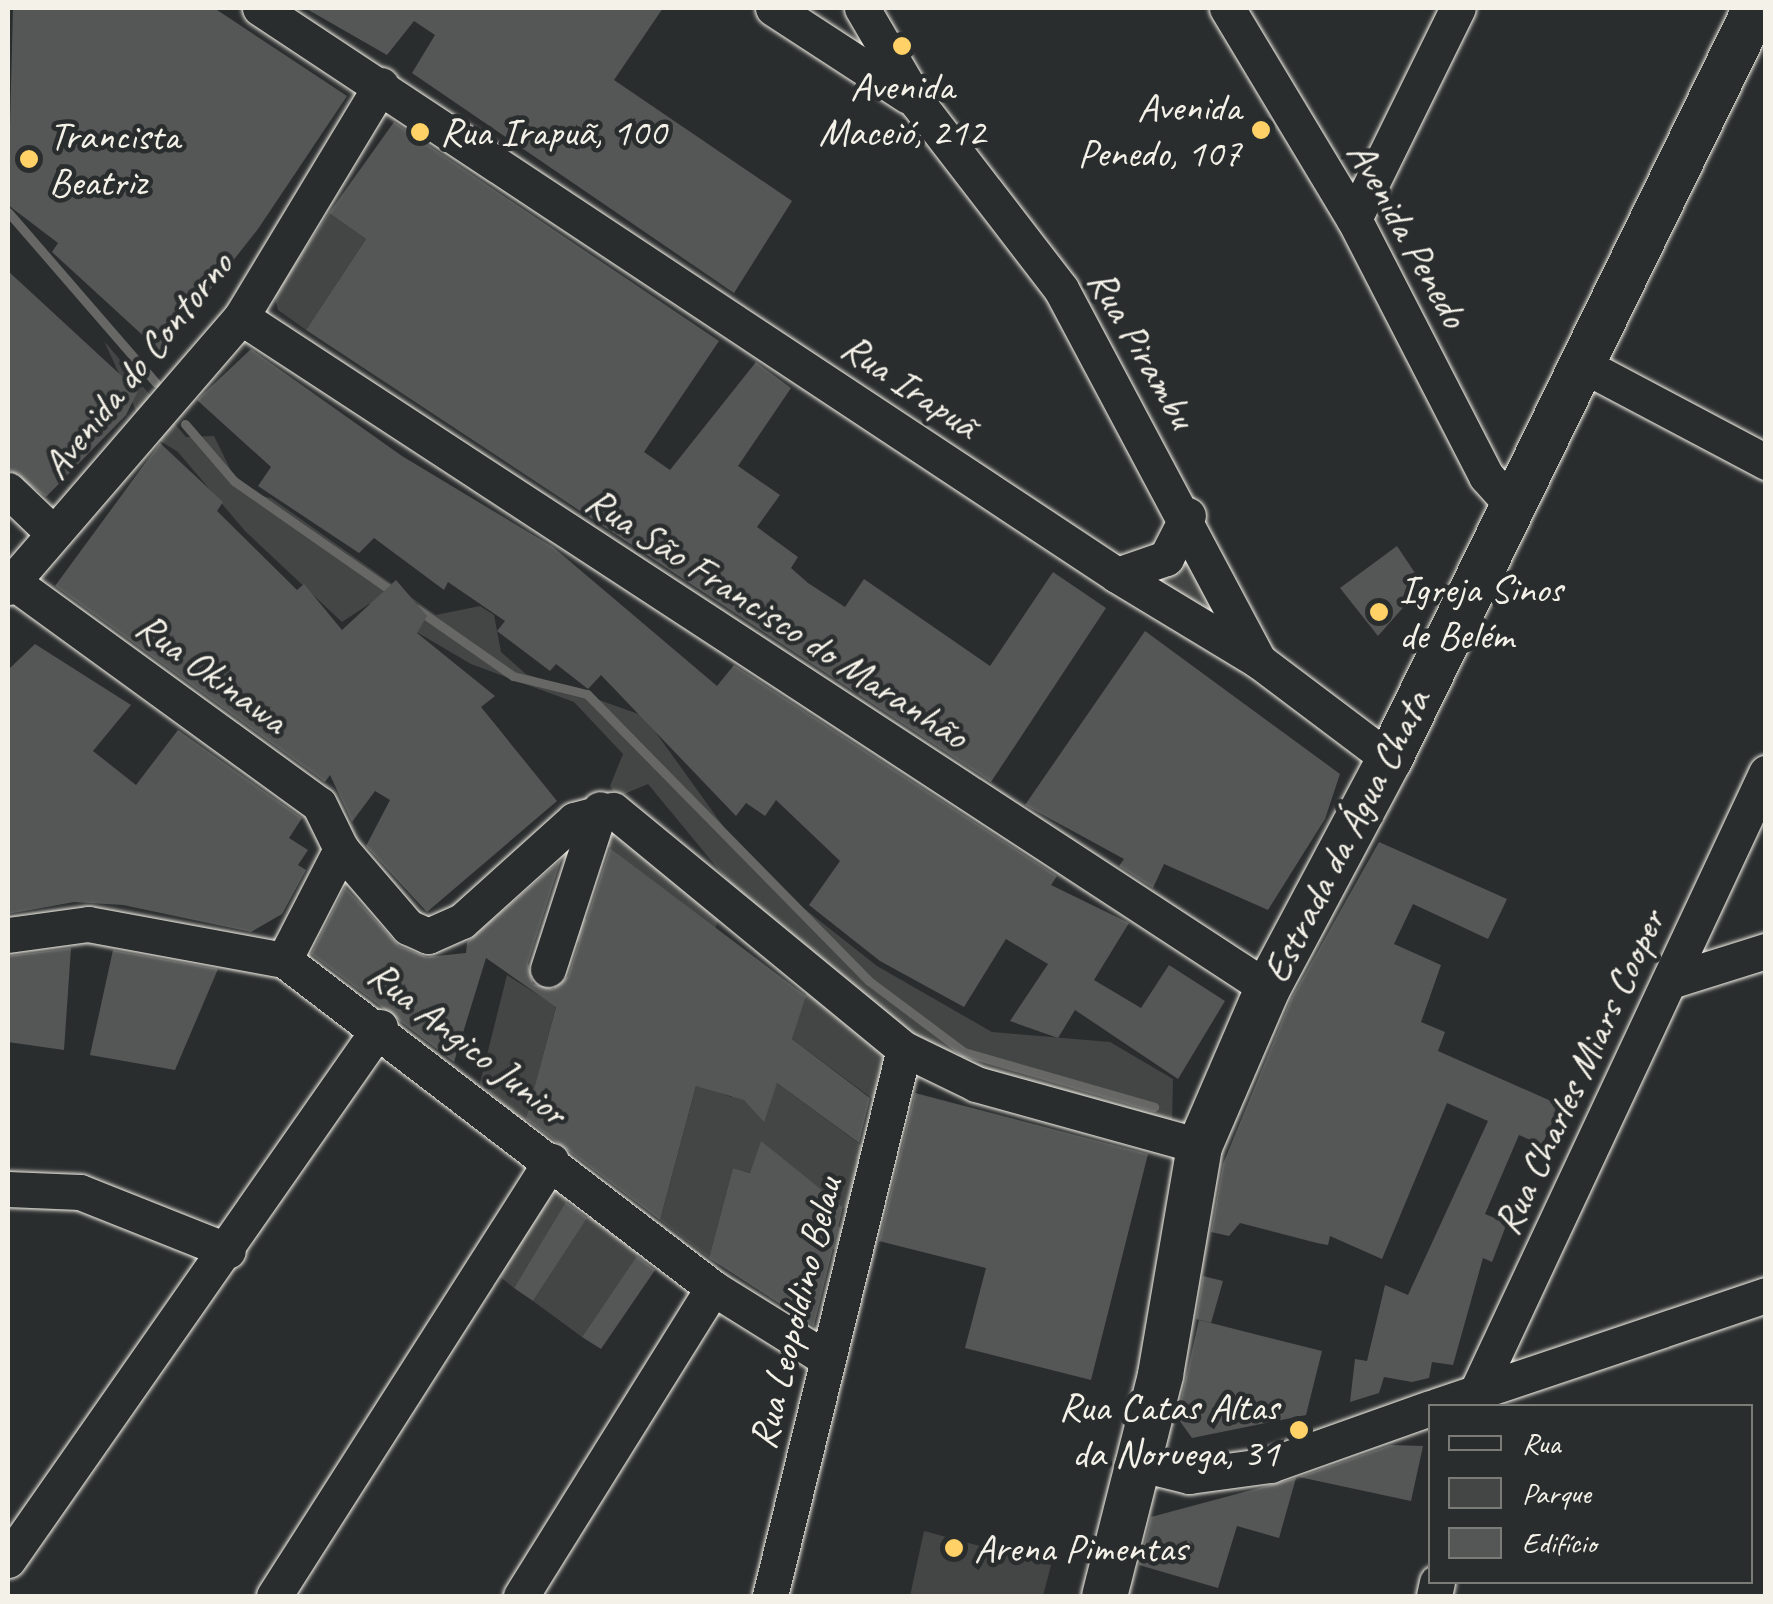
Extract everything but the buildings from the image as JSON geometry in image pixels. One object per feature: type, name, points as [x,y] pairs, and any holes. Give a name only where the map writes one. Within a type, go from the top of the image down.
[{"type":"street","points":[[773,8],[917,102]]},
{"type":"street","points":[[862,8],[917,102]]},
{"type":"street","name":"Avenida Penedo","points":[[1227,8],[1354,219],[1486,476],[1510,503]]},
{"type":"street","points":[[1354,219],[1458,8]]},
{"type":"street","name":"Estrada da Água Chata","points":[[1104,1596],[1137,1463],[1200,1146],[1267,988],[1389,760],[1510,503],[1755,8]]},
{"type":"street","name":"Rua Irapuã","points":[[278,13],[1117,575],[1259,660],[1389,760]]},
{"type":"street","name":"Avenida do Contorno","points":[[10,584],[241,317],[381,85]]},
{"type":"street","name":"Rua Pirambu","points":[[917,102],[1061,289],[1188,516],[1259,660]]},
{"type":"street","name":"Rua São Francisco do Maranhão","points":[[241,317],[1267,988]]},
{"type":"street","points":[[1579,364],[1766,462]]},
{"type":"street","points":[[8,490],[52,533]]},
{"type":"street","points":[[1117,575],[1166,558],[1188,516]]},
{"type":"street","name":"Rua Okinawa","points":[[10,584],[319,804],[341,849],[387,907],[428,936],[462,921],[574,820],[600,810]]},
{"type":"street","name":"Rua Charles Miars Cooper","points":[[1471,1400],[1766,773]]},
{"type":"street","points":[[548,969],[600,810],[627,815],[904,1050],[1006,1094],[1200,1146]]},
{"type":"street","points":[[284,960],[341,849]]},
{"type":"street","name":"Rua Angico Junior","points":[[8,934],[88,924],[284,960],[380,1027],[712,1288],[827,1359]]},
{"type":"street","points":[[1670,982],[1766,951]]},
{"type":"street","points":[[8,1560],[380,1027]]},
{"type":"street","name":"Rua Leopoldino Belau","points":[[770,1596],[904,1050]]},
{"type":"street","points":[[274,1596],[551,1161]]},
{"type":"street","points":[[8,1189],[80,1192],[228,1250]]},
{"type":"street","points":[[521,1596],[712,1288]]},
{"type":"street","points":[[1471,1400],[1766,1295]]},
{"type":"street","points":[[1137,1463],[1188,1476],[1270,1466],[1428,1409]]},
{"type":"green space","points":[[329,213],[366,239],[306,330],[278,310],[274,295]]},
{"type":"green space","points":[[104,341],[186,437],[214,436],[241,491],[271,498],[436,615],[480,606],[494,615],[501,652],[526,674],[644,716],[754,869],[877,966],[992,1032],[1110,1042],[1173,1079],[1172,1123],[946,1062],[747,904],[648,784],[617,797],[610,786],[623,754],[574,702],[471,664],[369,604],[342,622],[245,531],[178,452],[146,432]]},
{"type":"green space","points":[[1178,546],[1231,627],[1150,579]]},
{"type":"green space","points":[[613,832],[721,910],[688,1019],[570,936],[580,915],[658,969],[681,902],[602,842]]},
{"type":"green space","points":[[507,975],[556,1006],[525,1124],[480,1083]]},
{"type":"green space","points":[[808,988],[893,1056],[878,1103],[792,1039]]},
{"type":"green space","points":[[701,1068],[714,1078],[714,1091],[732,1097],[735,1088],[777,1083],[865,1148],[847,1210],[761,1142],[753,1165],[842,1229],[835,1250],[750,1189],[755,1174],[733,1168],[709,1258],[660,1220]]},
{"type":"green space","points":[[554,1181],[573,1192],[514,1288],[500,1277]]},
{"type":"green space","points":[[595,1205],[645,1245],[582,1337],[533,1301]]},
{"type":"green space","name":"Arena Pimentas","points":[[924,1531],[1051,1565],[1043,1596],[910,1596]]},
{"type":"waterway","points":[[8,212],[156,383]]},
{"type":"waterway","points":[[185,424],[234,481],[396,594]]},
{"type":"waterway","points":[[417,609],[513,676],[587,694],[869,981],[964,1052],[1154,1107]]},
{"type":"place","name":"Avenida Maceió, 212","points":[[902,46]]},
{"type":"place","name":"Avenida Penedo, 107","points":[[1261,130]]},
{"type":"place","name":"Rua Irapuã, 100","points":[[420,132]]},
{"type":"place","name":"Trancista Beatriz","points":[[29,159]]},
{"type":"place","name":"Igreja Sinos de Belém","points":[[1379,612]]},
{"type":"place","name":"Rua Catas Altas da Noruega, 31","points":[[1299,1430]]},
{"type":"place","name":"Arena Pimentas","points":[[954,1548]]}]
